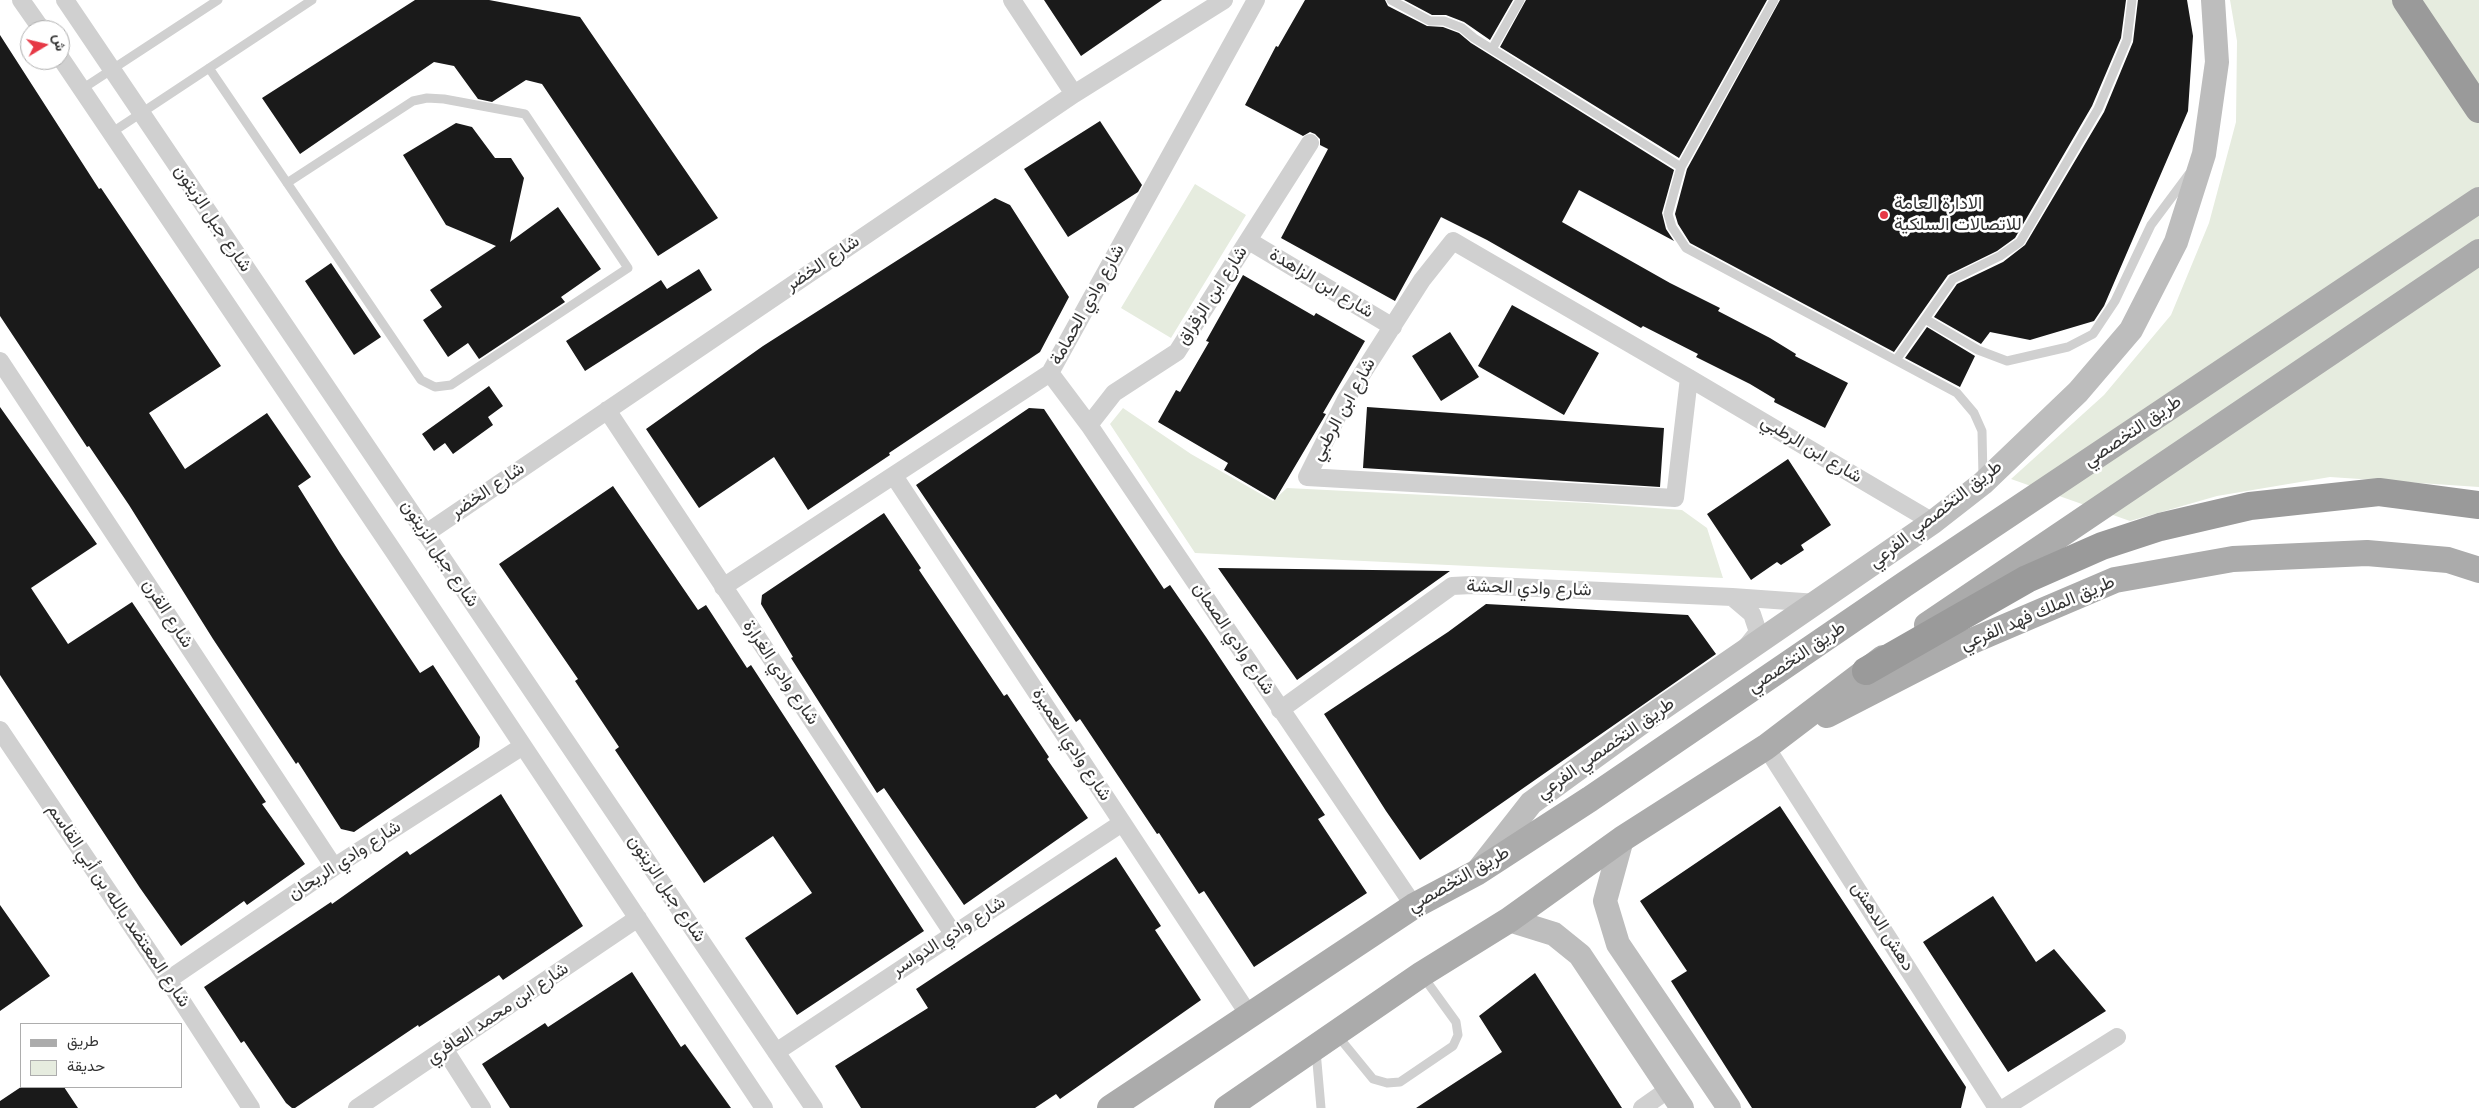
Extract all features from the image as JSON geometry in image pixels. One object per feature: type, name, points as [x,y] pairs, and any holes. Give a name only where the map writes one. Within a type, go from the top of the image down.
[{"type":"highway","points":[[2406,0],[2479,109]]},
{"type":"highway","points":[[1866,670],[2027,580],[2102,546],[2160,527],[2250,506],[2379,492],[2479,505]]},
{"type":"main road","name":"طريق التخصصي الفرعي","points":[[1476,873],[1531,802],[1736,658],[1818,603],[1932,522],[1983,483],[2078,392],[2131,330],[2176,242],[2204,154],[2218,62],[2213,0]]},
{"type":"main road","name":"طريق التخصصي","points":[[1110,1108],[1414,906],[1476,873],[1590,799],[1905,584],[2479,200]]},
{"type":"main road","points":[[1227,1108],[1422,974],[1509,920],[1622,839],[1766,747],[1949,608],[2479,252]]},
{"type":"main road","name":"طريق الملك فهد الفرعي","points":[[1766,747],[1965,644],[2115,580],[2233,559],[2367,553],[2448,560],[2479,570]]},
{"type":"main road","points":[[1622,839],[1605,901],[1618,944],[1729,1108]]},
{"type":"main road","points":[[1509,920],[1554,934],[1580,955],[1675,1099]]},
{"type":"street","points":[[21,0],[35,20]]},
{"type":"street","name":"شارع جبل الزيتون","points":[[65,0],[814,1108]]},
{"type":"street","points":[[1012,0],[1074,94]]},
{"type":"street","name":"شارع الخضر","points":[[425,534],[1074,94],[1224,0]]},
{"type":"street","name":"شارع وادي الحمامة","points":[[723,587],[1050,373],[1256,0]]},
{"type":"street","name":"شارع جبل الزيتون","points":[[69,70],[764,1108]]},
{"type":"street","name":"شارع ابن الرقراق","points":[[1089,425],[1114,393],[1177,352],[1310,143]]},
{"type":"street","name":"شارع ابن الرطبي","points":[[1690,378],[1675,498],[1307,477],[1346,399],[1422,280],[1453,240],[1690,378],[1932,522]]},
{"type":"street","name":"شارع ابن الزاهدة","points":[[1249,241],[1393,327]]},
{"type":"street","name":"شارع القرن","points":[[0,362],[334,868]]},
{"type":"street","name":"شارع وادي الصمان","points":[[1050,373],[1089,425],[1414,906]]},
{"type":"street","name":"شارع وادي الغرارة","points":[[607,410],[954,935]]},
{"type":"street","name":"شارع وادي العميرة","points":[[894,476],[1249,1015]]},
{"type":"street","name":"شارع وادي الحشة","points":[[1280,710],[1452,586],[1732,597],[1818,603]]},
{"type":"street","points":[[1732,597],[1752,614],[1758,632],[1736,658]]},
{"type":"street","name":"شارع المعتضد بالله بن أبي القاسم","points":[[0,730],[168,980],[251,1108]]},
{"type":"street","name":"شارع وادي الريحان","points":[[168,980],[334,868],[523,746]]},
{"type":"street","name":"دهش الدهش","points":[[1766,747],[1997,1108]]},
{"type":"street","name":"شارع وادي الدواسر","points":[[776,1052],[1122,823]]},
{"type":"street","name":"شارع ابن محمد العافري","points":[[357,1108],[638,918]]},
{"type":"street","points":[[2004,1108],[2116,1037]]},
{"type":"street","points":[[445,1050],[482,1108]]},
{"type":"street","points":[[1642,1108],[1675,1099]]},
{"type":"lane","points":[[82,89],[218,0]]},
{"type":"lane","points":[[111,133],[140,112],[312,0]]},
{"type":"lane","points":[[1391,0],[1430,21],[1444,21],[1462,28],[1492,49],[1681,167]]},
{"type":"lane","points":[[1492,49],[1520,0]]},
{"type":"lane","points":[[1774,0],[1681,167],[1668,214],[1672,227],[1686,248],[1957,393],[1974,412],[1982,431],[1983,483]]},
{"type":"lane","points":[[1896,360],[1952,279],[2000,256],[2020,242],[2098,108],[2127,40],[2132,0]]},
{"type":"lane","points":[[209,68],[287,183],[421,380],[435,387],[451,385],[628,268],[525,114],[444,99],[427,98],[413,101],[287,183]]},
{"type":"lane","points":[[1925,319],[1978,350],[2008,361],[2068,346],[2093,334],[2115,301],[2151,225],[2204,154]]},
{"type":"lane","points":[[1326,1040],[1373,1079],[1387,1084],[1400,1082],[1453,1046],[1458,1035],[1456,1022],[1422,974]]},
{"type":"lane","points":[[1321,1108],[1326,1040]]},
{"type":"green space","points":[[2230,0],[2479,0],[2479,487],[2330,477],[2217,496],[2130,521],[2011,479],[2104,395],[2171,315],[2209,223],[2236,122],[2237,41]]},
{"type":"green space","points":[[1195,184],[1246,215],[1171,338],[1121,308]]},
{"type":"green space","points":[[1123,408],[1191,454],[1273,501],[1287,488],[1586,503],[1682,510],[1707,528],[1723,578],[1195,553],[1110,424]]},
{"type":"building","points":[[415,0],[489,0],[580,17],[718,218],[658,256],[542,84],[526,80],[492,102],[478,99],[454,66],[434,62],[300,154],[262,98]]},
{"type":"building","points":[[1044,0],[1162,0],[1081,56]]},
{"type":"building","points":[[1305,0],[1385,0],[1388,6],[1427,26],[1443,27],[1459,33],[1471,43],[1674,170],[1662,213],[1666,229],[1674,241],[1579,190],[1562,222],[1670,283],[1720,308],[1718,311],[1770,338],[1796,354],[1795,356],[1848,383],[1825,428],[1774,402],[1775,399],[1750,384],[1696,357],[1698,354],[1643,326],[1641,328],[1487,240],[1441,217],[1395,301],[1281,238],[1328,149],[1320,145],[1320,139],[1315,134],[1310,132],[1303,136],[1245,105],[1276,46],[1278,47]]},
{"type":"building","points":[[1404,0],[1513,0],[1490,40],[1464,22],[1446,15],[1432,15]]},
{"type":"building","points":[[1526,0],[1767,0],[1679,158],[1500,47]]},
{"type":"building","points":[[1780,0],[2126,0],[2121,38],[2092,106],[2015,238],[1997,251],[1948,275],[1894,352],[1690,243],[1678,224],[1675,214],[1687,169]]},
{"type":"building","points":[[2138,0],[2187,0],[2193,36],[2188,111],[2104,306],[2094,321],[2030,340],[1990,332],[1981,344],[1934,317],[1957,284],[2003,262],[2025,245],[2104,112],[2133,42]]},
{"type":"building","points":[[0,35],[20,66],[20,70],[22,70],[99,189],[101,188],[221,366],[149,413],[185,469],[267,413],[311,477],[298,486],[340,553],[420,673],[433,665],[480,737],[479,747],[354,832],[341,829],[298,762],[296,764],[213,639],[129,505],[89,446],[87,447],[0,316]]},
{"type":"building","points":[[1100,121],[1142,185],[1138,192],[1068,237],[1024,169]]},
{"type":"building","points":[[456,123],[472,127],[495,158],[511,158],[524,178],[510,242],[558,207],[601,269],[561,297],[565,302],[479,359],[468,343],[448,357],[423,320],[442,307],[430,290],[496,246],[446,225],[403,155]]},
{"type":"building","points":[[995,198],[1010,205],[1069,297],[1040,352],[889,453],[890,455],[808,510],[774,457],[699,508],[646,429],[763,346]]},
{"type":"building","points":[[331,263],[381,337],[354,355],[305,281]]},
{"type":"building","points":[[699,269],[712,290],[585,371],[566,341],[661,280],[667,289]]},
{"type":"building","points":[[1243,275],[1314,316],[1316,313],[1365,341],[1323,413],[1326,414],[1275,500],[1224,470],[1228,463],[1158,422],[1176,390],[1180,392],[1209,342],[1206,341]]},
{"type":"building","points":[[1512,305],[1599,353],[1564,415],[1478,366]]},
{"type":"building","points":[[1927,327],[1975,356],[1960,387],[1905,358]]},
{"type":"building","points":[[1450,332],[1479,377],[1441,401],[1412,356]]},
{"type":"building","points":[[489,386],[503,406],[488,417],[493,425],[453,454],[445,443],[434,451],[422,434]]},
{"type":"building","points":[[0,407],[97,544],[31,588],[68,644],[132,602],[266,802],[262,804],[305,864],[247,905],[244,901],[181,946],[140,888],[0,675]]},
{"type":"building","points":[[1367,407],[1664,428],[1660,487],[1363,468]]},
{"type":"building","points":[[1029,408],[1044,409],[1164,589],[1170,585],[1325,815],[1318,819],[1367,893],[1254,967],[1204,891],[1199,894],[1080,719],[1076,722],[916,485]]},
{"type":"building","points":[[1788,459],[1831,525],[1801,545],[1804,550],[1781,565],[1777,562],[1751,580],[1707,514]]},
{"type":"building","points":[[613,486],[698,610],[706,605],[747,668],[751,665],[924,931],[797,1015],[745,938],[812,893],[773,836],[704,883],[615,750],[619,747],[575,681],[578,679],[499,564]]},
{"type":"building","points":[[884,513],[921,568],[919,570],[1004,696],[1007,694],[1049,757],[1047,759],[1088,818],[964,905],[884,788],[877,793],[791,658],[793,657],[761,604],[762,595]]},
{"type":"building","points":[[1218,568],[1450,571],[1297,680]]},
{"type":"building","points":[[1486,604],[1688,615],[1716,654],[1420,860],[1324,714],[1448,632]]},
{"type":"building","points":[[501,794],[583,926],[503,980],[499,975],[419,1027],[418,1025],[295,1108],[292,1108],[286,1103],[244,1041],[241,1043],[204,987],[331,902],[332,904],[407,851],[410,855]]},
{"type":"building","points":[[1780,806],[1966,1087],[1961,1108],[1752,1108],[1671,981],[1687,971],[1640,901]]},
{"type":"building","points":[[1116,857],[1161,926],[1155,930],[1201,1000],[1060,1099],[1056,1094],[1035,1108],[861,1108],[835,1066],[928,1008],[916,989]]},
{"type":"building","points":[[1993,896],[2036,962],[2054,949],[2106,1011],[2008,1072],[1923,942]]},
{"type":"building","points":[[0,905],[50,976],[0,1011]]},
{"type":"building","points":[[632,972],[681,1047],[685,1044],[731,1108],[510,1108],[482,1064],[545,1023],[548,1027]]},
{"type":"building","points":[[1535,973],[1622,1108],[1416,1108],[1502,1052],[1479,1016]]},
{"type":"building","points":[[20,1088],[65,1088],[78,1108],[0,1108],[0,1101]]},
{"type":"place","name":"الادارة العامة للاتصالات السلكية","points":[[1884,215]]}]
